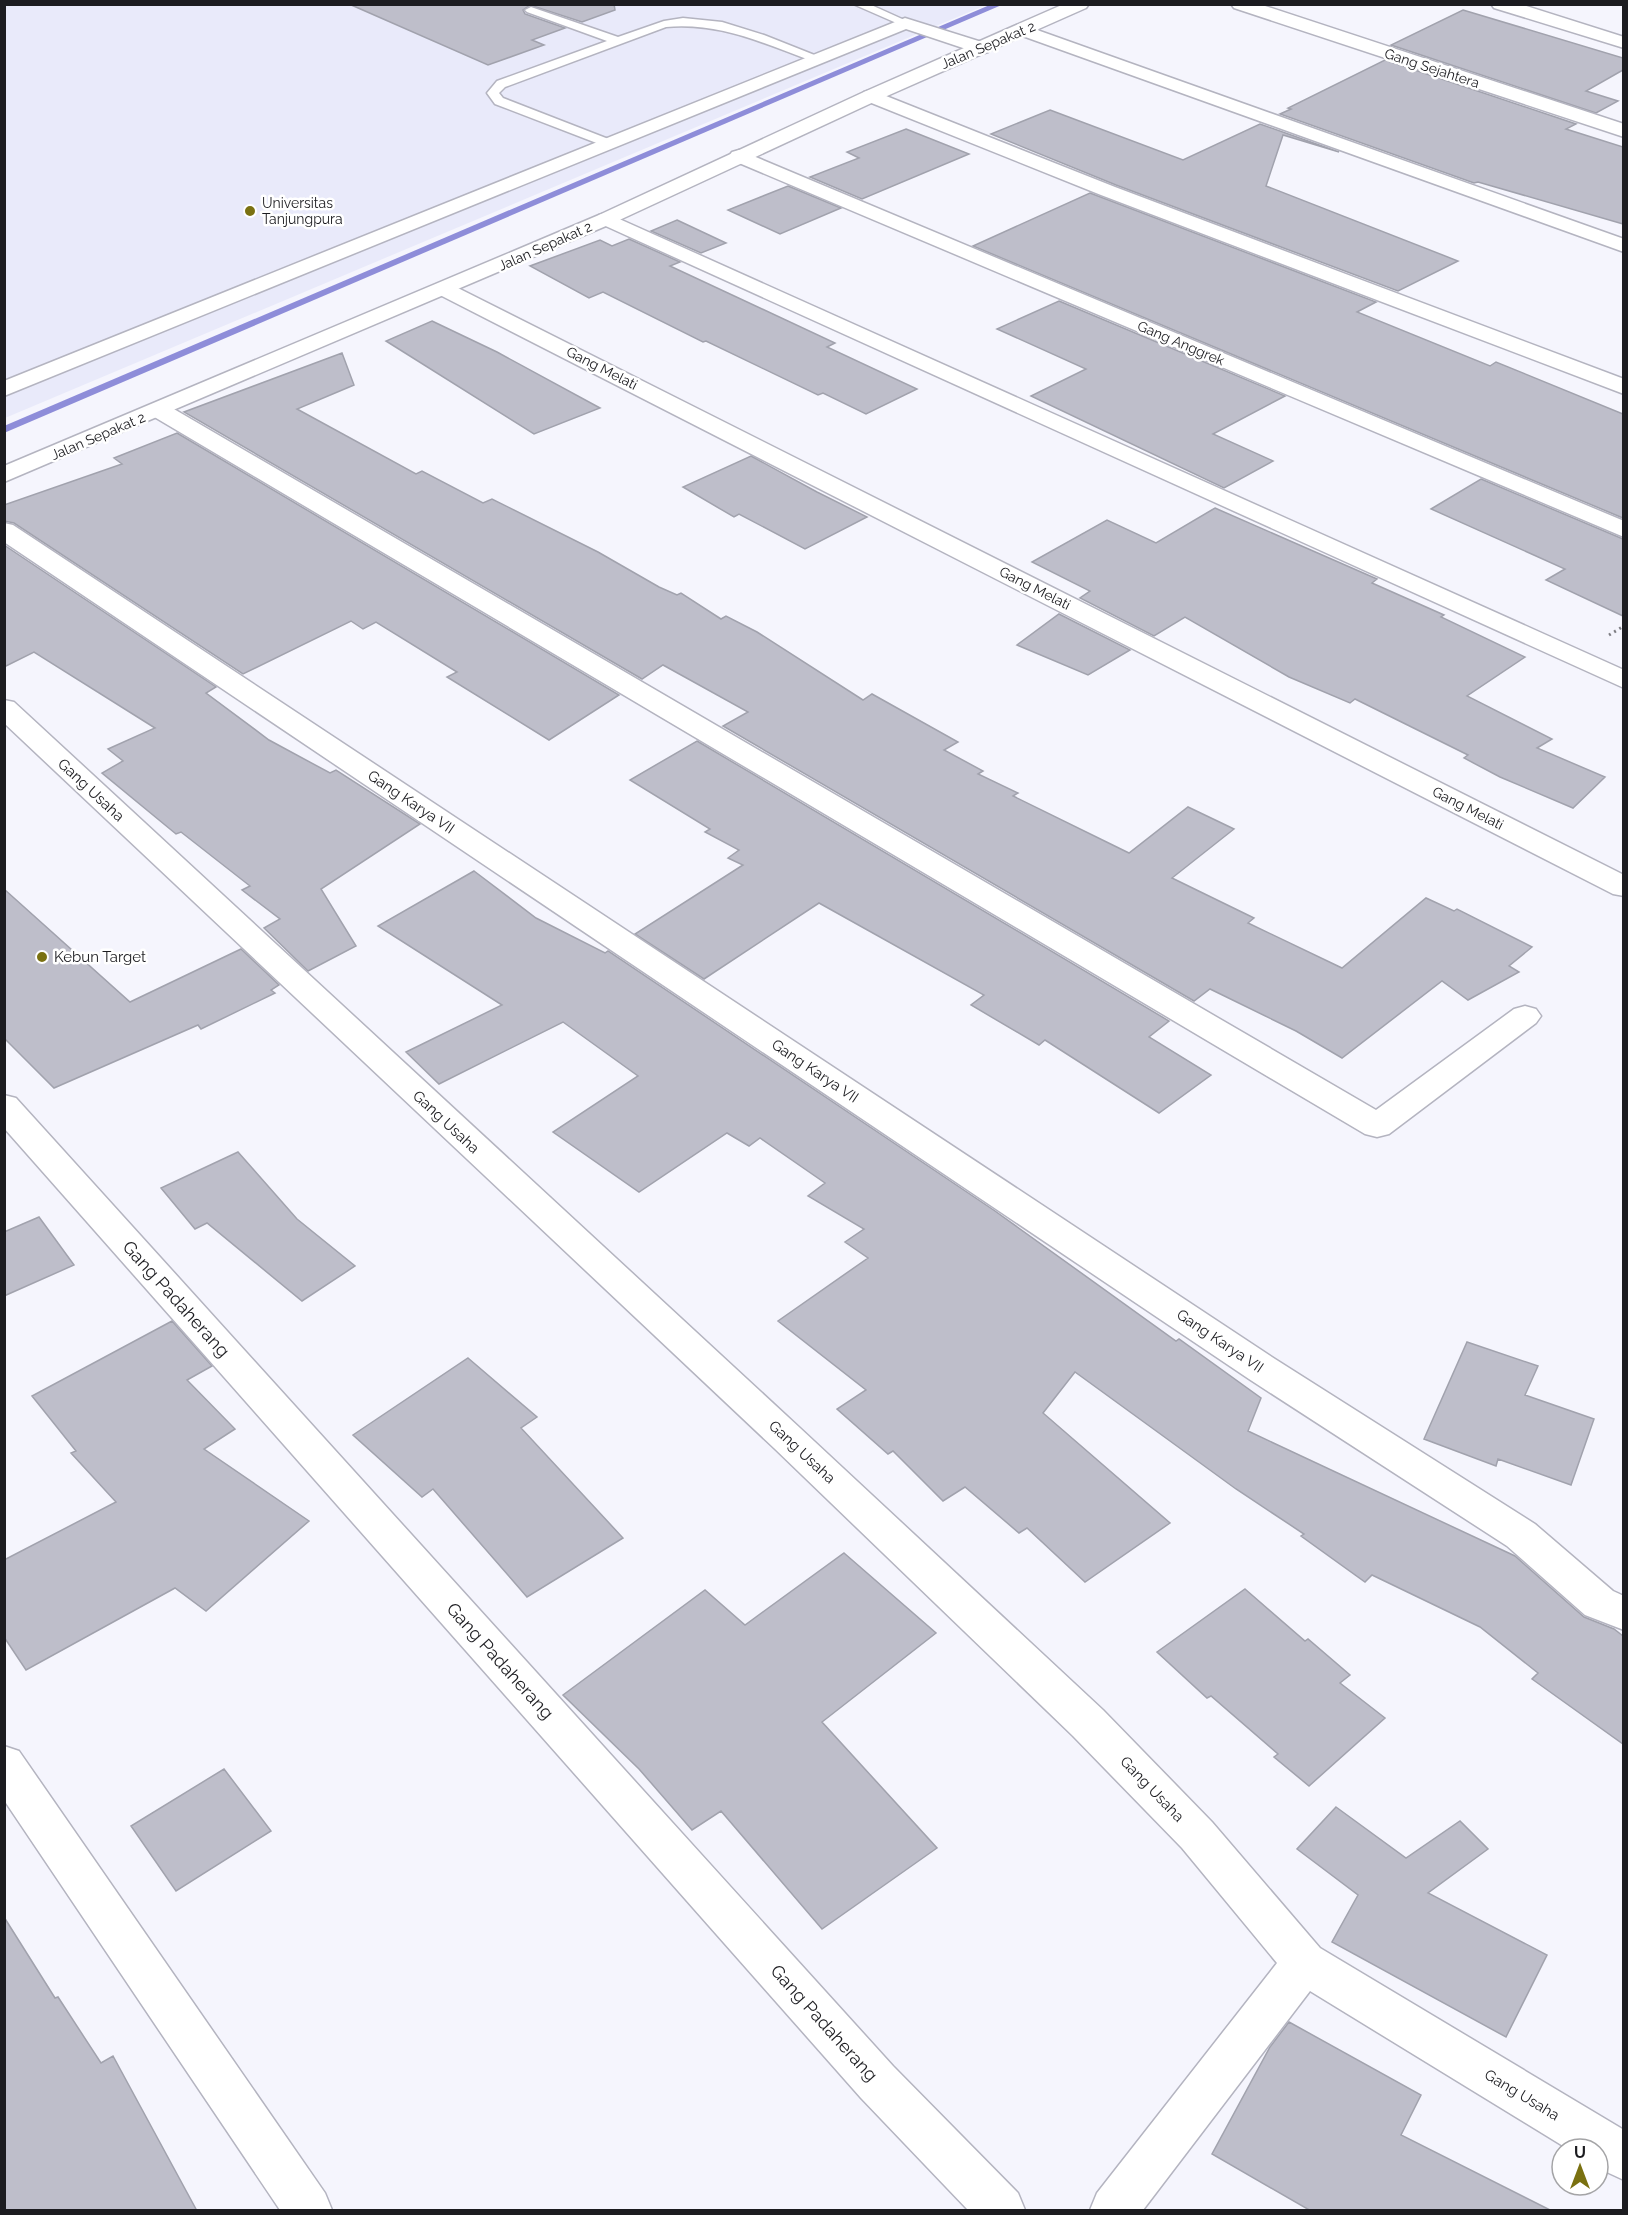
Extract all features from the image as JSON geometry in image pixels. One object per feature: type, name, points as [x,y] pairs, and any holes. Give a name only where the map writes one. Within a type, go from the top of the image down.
[{"type":"street","name":"Jalan Sepakat 2","points":[[4,475],[446,289],[606,219],[871,96],[1080,4]]},
{"type":"street","name":"Gang Sejahtera","points":[[1240,4],[1623,131]]},
{"type":"street","points":[[1500,4],[1623,43]]},
{"type":"street","points":[[4,388],[607,143],[905,19],[981,48]]},
{"type":"street","points":[[1023,30],[1623,246]]},
{"type":"street","points":[[871,96],[1108,191],[1623,387]]},
{"type":"street","name":"Gang Anggrek","points":[[739,156],[1623,530]]},
{"type":"street","points":[[606,219],[1623,680]]},
{"type":"street","name":"Gang Melati","points":[[446,289],[1623,887]]},
{"type":"street","points":[[159,410],[1377,1126],[1525,1016]]},
{"type":"street","name":"Gang Karya VII","points":[[4,530],[1243,1356],[1521,1535],[1599,1603],[1623,1614]]},
{"type":"street","name":"Gang Usaha","points":[[4,708],[787,1438],[1088,1723],[1197,1835],[1304,1963],[1623,2157]]},
{"type":"street","name":"Gang Padaherang","points":[[4,1106],[878,2082],[1001,2211]]},
{"type":"street","points":[[4,1764],[308,2211]]},
{"type":"street","points":[[1114,2211],[1304,1963]]},
{"type":"lane","points":[[858,4],[905,19]]},
{"type":"lane","points":[[531,10],[618,41]]},
{"type":"lane","points":[[607,143],[499,101],[493,93],[501,84],[618,41],[685,20],[712,22],[816,57]]},
{"type":"shaded area","name":"Universitas Tanjungpura","points":[[5,5],[986,5],[5,418]]},
{"type":"building","points":[[349,4],[614,4],[615,10],[582,22],[530,5],[523,10],[525,14],[565,28],[532,40],[544,45],[488,65]]},
{"type":"building","points":[[1463,10],[1623,58],[1623,70],[1586,91],[1618,101],[1596,113],[1391,45]]},
{"type":"building","points":[[1385,60],[1576,124],[1566,129],[1623,147],[1623,224],[1478,182],[1474,183],[1280,114]]},
{"type":"building","points":[[1050,110],[1183,160],[1260,124],[1339,152],[1283,135],[1266,186],[1458,261],[1398,291],[1116,185],[991,134]]},
{"type":"building","points":[[906,129],[969,154],[862,199],[810,177],[859,158],[847,152]]},
{"type":"building","points":[[788,186],[841,208],[780,234],[728,210]]},
{"type":"building","points":[[1090,193],[1376,302],[1357,312],[1490,366],[1496,362],[1623,414],[1623,518],[973,246]]},
{"type":"building","points":[[677,220],[726,243],[701,253],[651,231]]},
{"type":"building","points":[[629,239],[680,262],[670,266],[835,343],[827,347],[917,389],[866,414],[823,393],[818,395],[706,341],[703,342],[603,292],[589,298],[530,266],[600,240],[612,246]]},
{"type":"building","points":[[1059,301],[1285,396],[1213,434],[1273,461],[1224,488],[1031,396],[1086,369],[997,329]]},
{"type":"building","points":[[432,321],[497,352],[600,408],[534,434],[386,341]]},
{"type":"building","points":[[342,353],[354,385],[297,409],[416,474],[422,471],[483,503],[492,499],[598,552],[659,587],[677,595],[681,593],[721,619],[726,616],[757,632],[863,700],[872,694],[958,742],[944,750],[983,771],[978,774],[1018,793],[1013,796],[1129,853],[1188,807],[1234,829],[1172,878],[1254,918],[1248,923],[1342,968],[1426,898],[1454,911],[1457,909],[1532,947],[1509,966],[1519,972],[1468,1000],[1442,981],[1342,1058],[1296,1031],[1210,989],[1194,1001],[723,726],[748,712],[663,665],[642,679],[184,412]]},
{"type":"building","points":[[177,433],[619,695],[549,740],[447,677],[457,672],[376,622],[363,629],[351,621],[243,674],[14,523],[4,521],[4,505],[122,464],[114,458]]},
{"type":"building","points":[[751,456],[867,517],[805,549],[739,514],[734,517],[683,487]]},
{"type":"building","points":[[1481,479],[1623,539],[1623,616],[1546,580],[1565,569],[1431,509]]},
{"type":"building","points":[[1215,508],[1377,579],[1372,583],[1444,615],[1441,617],[1525,657],[1467,696],[1552,739],[1537,748],[1605,777],[1573,808],[1500,777],[1464,758],[1468,755],[1355,699],[1350,703],[1289,677],[1185,617],[1154,636],[1080,598],[1090,591],[1032,562],[1107,520],[1156,543]]},
{"type":"building","points":[[4,545],[216,687],[206,693],[269,740],[330,773],[336,770],[420,824],[321,889],[356,946],[308,971],[264,928],[280,919],[242,890],[250,886],[181,832],[176,834],[102,773],[123,761],[108,749],[155,728],[34,652],[4,667]]},
{"type":"building","points":[[1059,614],[1130,650],[1088,675],[1017,645]]},
{"type":"building","points":[[697,741],[1169,1021],[1149,1037],[1211,1075],[1159,1113],[1045,1040],[1039,1045],[971,1005],[984,995],[819,903],[704,979],[635,934],[743,865],[728,858],[739,850],[705,832],[710,829],[630,780]]},
{"type":"building","points":[[474,871],[536,918],[605,953],[608,951],[995,1211],[1176,1341],[1179,1339],[1261,1398],[1248,1431],[1515,1556],[1584,1617],[1614,1629],[1623,1636],[1623,1744],[1532,1679],[1538,1673],[1480,1627],[1372,1575],[1365,1582],[1301,1536],[1304,1534],[1236,1489],[1075,1372],[1043,1413],[1170,1523],[1085,1582],[1027,1528],[1019,1533],[965,1487],[943,1501],[893,1451],[888,1454],[837,1409],[866,1390],[778,1321],[868,1258],[845,1242],[864,1229],[808,1196],[825,1183],[760,1138],[749,1146],[727,1133],[639,1192],[553,1132],[638,1076],[563,1022],[439,1084],[406,1052],[502,1005],[378,926]]},
{"type":"building","points":[[4,889],[130,1002],[241,949],[279,985],[271,990],[275,993],[201,1029],[198,1025],[54,1088],[4,1038]]},
{"type":"building","points":[[238,1152],[297,1219],[355,1266],[302,1301],[207,1223],[195,1229],[161,1188]]},
{"type":"building","points":[[39,1217],[74,1265],[4,1296],[4,1232]]},
{"type":"building","points":[[172,1321],[212,1366],[187,1380],[235,1429],[204,1449],[309,1521],[206,1611],[175,1588],[26,1670],[4,1637],[4,1560],[116,1502],[71,1453],[76,1451],[32,1396]]},
{"type":"building","points":[[1467,1342],[1538,1366],[1525,1395],[1594,1419],[1571,1485],[1498,1459],[1496,1466],[1424,1439]]},
{"type":"building","points":[[468,1358],[537,1417],[521,1428],[623,1538],[527,1597],[433,1489],[422,1497],[353,1435]]},
{"type":"building","points":[[844,1553],[936,1633],[822,1722],[937,1848],[822,1929],[721,1811],[692,1830],[639,1769],[563,1695],[705,1590],[745,1625]]},
{"type":"building","points":[[1245,1589],[1305,1641],[1308,1639],[1350,1675],[1340,1683],[1385,1718],[1309,1786],[1274,1757],[1278,1754],[1211,1696],[1207,1698],[1157,1652]]},
{"type":"building","points":[[224,1769],[271,1831],[176,1891],[131,1826]]},
{"type":"building","points":[[1336,1807],[1406,1858],[1460,1821],[1488,1849],[1428,1893],[1547,1955],[1506,2037],[1332,1942],[1358,1895],[1297,1849]]},
{"type":"building","points":[[4,1917],[55,1998],[58,1997],[101,2063],[113,2056],[197,2211],[4,2211]]},
{"type":"building","points":[[1289,2022],[1421,2095],[1401,2135],[1552,2211],[1311,2211],[1212,2154],[1270,2047]]},
{"type":"waterway","points":[[4,430],[1000,4]]},
{"type":"place","name":"Universitas Tanjungpura","points":[[250,211]]},
{"type":"place","name":"Kebun Target","points":[[42,957]]}]
